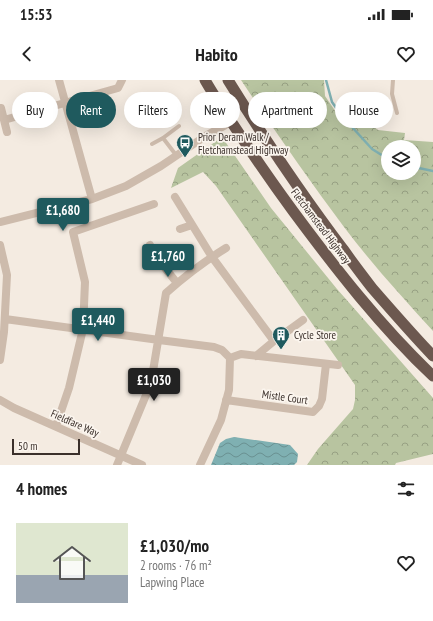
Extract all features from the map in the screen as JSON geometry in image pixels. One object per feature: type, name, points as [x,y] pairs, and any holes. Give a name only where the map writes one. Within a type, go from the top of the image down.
[{"type":"highway","name":"Fletchamstead Highway","points":[[205,80],[212,92]]},
{"type":"highway","name":"Fletchamstead Highway","points":[[228,80],[291,178],[328,230],[371,287],[433,356]]},
{"type":"highway","name":"Fletchamstead Highway","points":[[235,128],[275,187],[338,271],[386,327],[433,376]]},
{"type":"street","points":[[59,80],[92,199]]},
{"type":"street","points":[[4,120],[118,88],[122,80]]},
{"type":"street","points":[[1,108],[7,132]]},
{"type":"street","points":[[0,222],[92,199],[126,186],[161,166],[219,128]]},
{"type":"street","points":[[175,197],[212,257],[274,341]]},
{"type":"street","points":[[56,426],[69,388],[83,330],[85,282],[73,232],[151,207]]},
{"type":"street","points":[[180,229],[192,225]]},
{"type":"street","points":[[0,245],[7,275],[4,332],[0,360]]},
{"type":"street","points":[[150,245],[153,253],[177,283]]},
{"type":"street","points":[[117,465],[151,383],[166,292],[226,248]]},
{"type":"street","points":[[5,319],[193,344],[214,347],[222,350],[230,358],[229,390],[221,420],[200,465]]},
{"type":"street","points":[[256,356],[303,320]]},
{"type":"street","points":[[230,358],[241,354],[338,365]]},
{"type":"street","name":"Mistle Court","points":[[226,400],[313,412],[319,406],[322,399],[326,364]]},
{"type":"street","name":"Fieldfare Way","points":[[0,400],[14,408],[142,465]]},
{"type":"lane","points":[[393,80],[392,94],[397,114]]},
{"type":"lane","points":[[152,144],[176,128]]},
{"type":"lane","points":[[163,138],[176,155]]},
{"type":"green space","points":[[241,80],[324,80],[325,92],[249,92]]},
{"type":"green space","points":[[327,99],[335,111],[335,128],[375,128],[378,130],[405,133],[404,140],[381,140],[381,180],[421,180],[421,141],[433,142],[433,331],[355,241],[304,173],[274,128],[327,128]]},
{"type":"green space","points":[[222,137],[271,208],[337,289],[433,398],[433,454],[396,463],[395,465],[307,465],[318,449],[353,409],[355,400],[355,385],[216,186],[203,172],[171,188],[178,168]]},
{"type":"water","points":[[234,437],[290,445],[298,454],[297,462],[294,465],[211,465],[220,443],[226,439]]},
{"type":"waterway","points":[[326,80],[332,102],[342,116],[372,149],[381,155]]},
{"type":"waterway","points":[[421,168],[433,171]]},
{"type":"place","name":"Prior Deram Walk / Fletchamstead Highway","points":[[185,158]]},
{"type":"place","name":"Cycle Store","points":[[281,350]]}]
